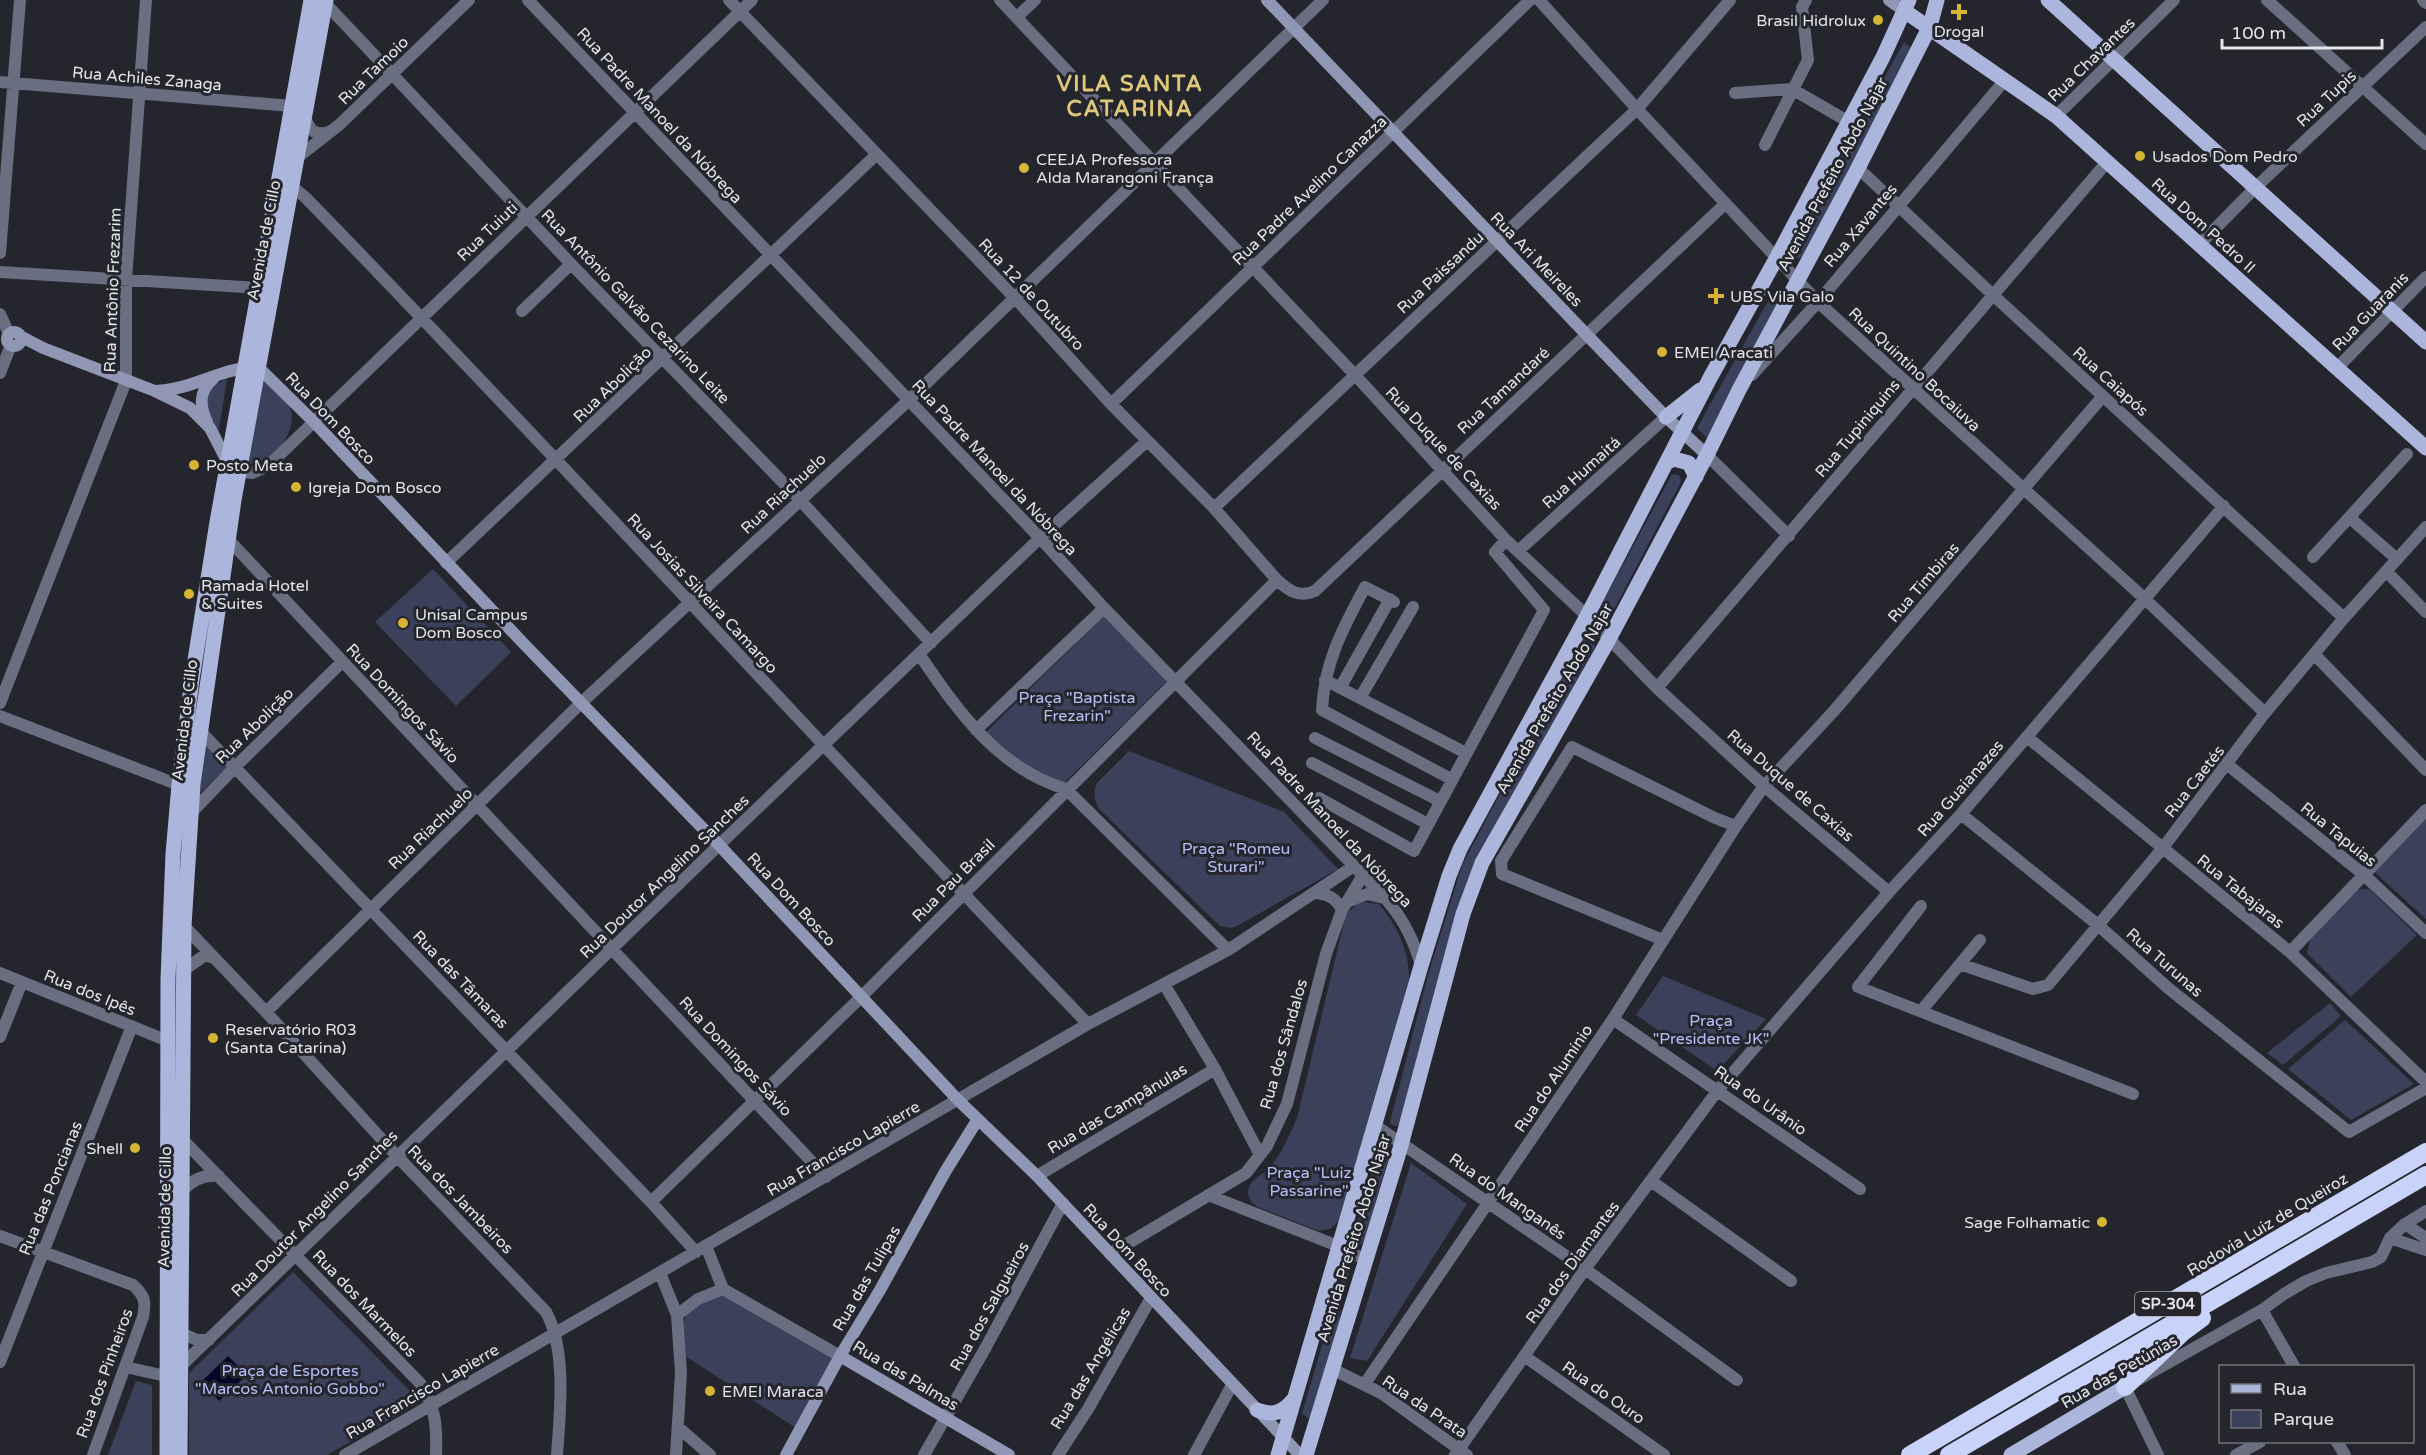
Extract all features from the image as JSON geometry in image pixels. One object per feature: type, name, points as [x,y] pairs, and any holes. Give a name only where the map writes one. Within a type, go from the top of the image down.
[{"type":"highway","points":[[2172,1302],[2426,1141]]},
{"type":"highway","name":"Rodovia Luiz de Queiroz","points":[[1910,1455],[2426,1152]]},
{"type":"highway","name":"SP-304","points":[[1949,1455],[2426,1175]]},
{"type":"highway","points":[[2125,1387],[2192,1325],[2322,1237],[2426,1181]]},
{"type":"main road","name":"Rua Ari Meireles","points":[[1268,0],[1666,417],[1707,455]]},
{"type":"main road","name":"Rua Dom Pedro II","points":[[1889,0],[1908,6],[1930,26],[2056,116],[2426,448]]},
{"type":"main road","name":"Avenida Prefeito Abdo Najar","points":[[1306,1455],[1402,1142],[1450,959],[1474,881],[1487,850],[1609,639],[1696,477],[1739,390],[1858,168],[1930,26],[1937,0]]},
{"type":"main road","points":[[2048,0],[2426,342]]},
{"type":"main road","name":"Avenida de Cillo","points":[[180,1455],[184,926],[191,813],[228,539],[234,467],[287,172],[292,105],[318,1]]},
{"type":"main road","name":"Avenida de Cillo","points":[[251,367],[259,288],[287,172],[305,116],[318,1]]},
{"type":"main road","name":"Avenida Prefeito Abdo Najar","points":[[1278,1455],[1421,966],[1449,876],[1460,849],[1587,616],[1710,378],[1776,259],[1843,119],[1908,6]]},
{"type":"main road","points":[[7,333],[155,391],[190,408],[210,428]]},
{"type":"main road","points":[[155,391],[180,389],[219,375],[251,367]]},
{"type":"main road","name":"Rua Dom Bosco","points":[[251,367],[313,421],[446,563],[719,845],[958,1100],[1063,1203],[1300,1455]]},
{"type":"main road","points":[[219,375],[205,386],[201,394],[203,413],[234,467]]},
{"type":"main road","points":[[1666,417],[1690,400],[1710,378]]},
{"type":"main road","points":[[1667,462],[1674,459],[1689,463],[1696,477]]},
{"type":"main road","name":"Avenida de Cillo","points":[[167,1455],[168,1041],[173,854],[192,678],[217,522],[234,467]]},
{"type":"main road","name":"Rua das Tulipas","points":[[786,1455],[945,1172],[978,1119]]},
{"type":"main road","name":"Rua das Palmas","points":[[840,1356],[1009,1455]]},
{"type":"main road","name":"Rua das Petúnias","points":[[2011,1455],[2125,1387]]},
{"type":"main road","points":[[1257,1410],[1267,1414],[1278,1413],[1288,1408],[1294,1399]]},
{"type":"street","points":[[0,253],[20,0]]},
{"type":"street","name":"Rua Antônio Frezarim","points":[[0,703],[126,381],[126,280],[146,0]]},
{"type":"street","name":"Rua Tamoio","points":[[287,172],[469,0]]},
{"type":"street","name":"Rua Padre Manoel da Nóbrega","points":[[528,0],[1104,608],[1386,899],[1408,929],[1416,946],[1421,966]]},
{"type":"street","name":"Rua 12 de Outubro","points":[[729,0],[1015,298],[1111,404],[1214,508],[1277,580],[1286,588],[1301,595]]},
{"type":"street","name":"Rua Tuiuti","points":[[234,467],[252,473],[268,466],[752,0]]},
{"type":"street","name":"Rua Duque de Caxias","points":[[1000,0],[1355,375],[1506,540],[1587,616],[1657,688],[1764,786],[1889,891]]},
{"type":"street","points":[[1017,17],[1035,0]]},
{"type":"street","name":"Rua Riachuelo","points":[[266,1012],[581,703],[909,400],[1323,0]]},
{"type":"street","name":"Rua Padre Avelino Canazza","points":[[1111,404],[1530,0]]},
{"type":"street","name":"Rua Quintino Bocaiuva","points":[[1539,0],[1637,109],[1818,302],[2145,599],[2265,713]]},
{"type":"street","name":"Rua Paissandu","points":[[1214,508],[1637,109],[1730,0]]},
{"type":"street","name":"Rua Chavantes","points":[[2056,116],[2174,0]]},
{"type":"street","points":[[2267,0],[2426,144]]},
{"type":"street","points":[[2423,0],[2426,3]]},
{"type":"street","name":"Rua Antônio Galvão Cezarino Leite","points":[[318,1],[392,74],[571,264],[800,500],[931,643]]},
{"type":"street","points":[[1764,145],[1808,60],[1804,4]]},
{"type":"street","name":"Rua Tupis","points":[[2199,245],[2256,187],[2426,27]]},
{"type":"street","name":"Rua Xavantes","points":[[1739,390],[1818,302],[2006,80]]},
{"type":"street","name":"Rua Achiles Zanaga","points":[[0,82],[292,105]]},
{"type":"street","points":[[1735,93],[1792,89],[1843,119]]},
{"type":"street","points":[[305,116],[311,130],[317,134],[326,133],[339,125]]},
{"type":"street","name":"Rua Abolição","points":[[446,563],[877,154]]},
{"type":"street","name":"Rua Tupiniquins","points":[[1657,688],[2107,162]]},
{"type":"street","name":"Rua Caiapós","points":[[1858,168],[2344,618]]},
{"type":"street","name":"Rua Josias Silveira Camargo","points":[[287,172],[823,746],[1088,1024]]},
{"type":"street","name":"Rua Tamandaré","points":[[1301,595],[1315,591],[1725,204]]},
{"type":"street","points":[[522,311],[571,264]]},
{"type":"street","points":[[0,272],[259,288]]},
{"type":"street","name":"Rua Guaranis","points":[[2337,368],[2391,310],[2426,277]]},
{"type":"street","points":[[0,374],[7,333]]},
{"type":"street","name":"Rua Timbiras","points":[[1764,786],[1833,711],[2024,491],[2103,396]]},
{"type":"street","name":"Rua Humaitá","points":[[1518,551],[1666,417]]},
{"type":"street","name":"Rua Doutor Angelino Sanches","points":[[181,1366],[396,1155],[614,949],[719,845],[1040,538],[1147,441]]},
{"type":"street","points":[[2313,557],[2407,454]]},
{"type":"street","name":"Rua Ari Meireles","points":[[1707,455],[1789,536]]},
{"type":"street","name":"Rua Guaianazes","points":[[1718,1090],[1889,891],[1961,814],[2224,507]]},
{"type":"street","points":[[2350,518],[2397,559]]},
{"type":"street","name":"Rua Caetés","points":[[1960,964],[2033,989],[2048,985],[2162,849],[2228,765],[2265,713],[2344,618],[2426,527]]},
{"type":"street","name":"Rua Domingos Sávio","points":[[228,539],[826,1177]]},
{"type":"street","points":[[1319,798],[1414,851],[1544,610],[1495,552],[1506,540]]},
{"type":"street","points":[[2386,571],[2426,612]]},
{"type":"street","name":"Rua Pau Brasil","points":[[651,1202],[861,997],[1277,580]]},
{"type":"street","points":[[1340,688],[1392,601],[1365,587],[1337,638],[1325,680],[1322,710],[1451,779]]},
{"type":"street","points":[[1360,698],[1413,607]]},
{"type":"street","points":[[976,730],[1104,608]]},
{"type":"street","points":[[919,654],[976,730],[1017,768],[1047,784],[1066,789],[1228,950]]},
{"type":"street","points":[[2314,654],[2426,771]]},
{"type":"street","name":"Rua Abolição","points":[[191,813],[342,662]]},
{"type":"street","points":[[1325,680],[1466,753]]},
{"type":"street","points":[[0,716],[179,785]]},
{"type":"street","name":"Rua das Tâmaras","points":[[201,731],[651,1202],[701,1249]]},
{"type":"street","name":"Rua Tabajaras","points":[[2027,736],[2290,952],[2426,1082]]},
{"type":"street","points":[[1316,738],[1440,801]]},
{"type":"street","points":[[1663,940],[1502,874],[1501,861],[1572,747],[1714,818],[1736,826]]},
{"type":"street","points":[[1312,763],[1428,824]]},
{"type":"street","name":"Rua Tapuias","points":[[2228,765],[2363,874],[2426,933]]},
{"type":"street","name":"Rua do Alumínio","points":[[1364,1385],[1613,1019],[1764,786]]},
{"type":"street","points":[[2290,952],[2426,810]]},
{"type":"street","name":"Rua Turunas","points":[[1961,814],[2097,925],[2168,988],[2349,1132],[2426,1088]]},
{"type":"street","name":"Rua Francisco Lapierre","points":[[345,1455],[1088,1024],[1228,950],[1354,866]]},
{"type":"street","name":"Rua dos Sândalos","points":[[1110,1254],[1246,1173],[1267,1146],[1287,1104],[1326,954],[1344,906],[1363,875]]},
{"type":"street","points":[[1315,893],[1329,895],[1344,906],[1367,894],[1386,899]]},
{"type":"street","points":[[1921,906],[1858,987],[2133,1094]]},
{"type":"street","name":"Rua dos Jambeiros","points":[[184,926],[396,1155],[546,1312],[555,1333]]},
{"type":"street","points":[[1921,1011],[1980,940]]},
{"type":"street","points":[[184,970],[205,955],[214,958]]},
{"type":"street","name":"Rua dos Ipês","points":[[0,973],[168,1041]]},
{"type":"street","points":[[0,1037],[22,982]]},
{"type":"street","points":[[1164,984],[1215,1069],[1260,1155]]},
{"type":"street","name":"Rua do Urânio","points":[[1613,1019],[1860,1189]]},
{"type":"street","name":"Rua das Poncianas","points":[[0,1362],[132,1026]]},
{"type":"street","name":"Rua das Campânulas","points":[[1037,1176],[1215,1069]]},
{"type":"street","name":"Rua dos Diamantes","points":[[1460,1453],[1585,1269],[1718,1090]]},
{"type":"street","name":"Rua do Manganês","points":[[1376,1126],[1585,1269],[1737,1380]]},
{"type":"street","name":"Rua dos Marmelos","points":[[183,1140],[420,1383],[432,1405]]},
{"type":"street","points":[[182,1191],[189,1183],[201,1177],[219,1176]]},
{"type":"street","points":[[1651,1181],[1791,1281]]},
{"type":"street","points":[[1208,1195],[1338,1246],[1366,1260]]},
{"type":"street","name":"Rua dos Salgueiros","points":[[924,1455],[946,1419],[1063,1203]]},
{"type":"street","points":[[2425,1212],[2426,1227]]},
{"type":"street","name":"Rua das Petúnias","points":[[2125,1387],[2262,1310],[2306,1281],[2326,1273],[2372,1262],[2381,1257],[2390,1239],[2405,1224],[2425,1212]]},
{"type":"street","points":[[2405,1224],[2426,1238]]},
{"type":"street","points":[[0,1236],[43,1252]]},
{"type":"street","points":[[2390,1239],[2426,1250]]},
{"type":"street","points":[[677,1315],[704,1296],[723,1289],[701,1249]]},
{"type":"street","name":"Rua dos Pinheiros","points":[[43,1252],[133,1286],[141,1292],[146,1302],[93,1455]]},
{"type":"street","points":[[660,1273],[677,1315],[681,1373],[676,1455]]},
{"type":"street","name":"Rua das Palmas","points":[[723,1289],[840,1356]]},
{"type":"street","name":"Rua das Angélicas","points":[[1058,1455],[1088,1409],[1151,1298]]},
{"type":"street","points":[[2262,1310],[2293,1365]]},
{"type":"street","points":[[181,1333],[197,1340],[209,1340]]},
{"type":"street","points":[[555,1333],[560,1380],[557,1455]]},
{"type":"street","name":"Rua do Ouro","points":[[1524,1356],[1664,1455]]},
{"type":"street","points":[[125,1367],[166,1376]]},
{"type":"street","name":"Rua da Prata","points":[[1332,1369],[1410,1413],[1460,1453]]},
{"type":"street","points":[[1194,1455],[1232,1385]]},
{"type":"street","points":[[2125,1387],[2158,1455]]},
{"type":"street","points":[[432,1405],[437,1424],[435,1455]]},
{"type":"street","points":[[679,1428],[710,1455]]},
{"type":"street","points":[[2236,1455],[2258,1443]]},
{"type":"green space","points":[[1904,42],[1913,49],[1802,257],[1794,259],[1789,251]]},
{"type":"green space","points":[[1772,294],[1779,298],[1778,303],[1707,438],[1697,428]]},
{"type":"green space","points":[[261,377],[288,404],[292,422],[277,452],[261,463],[247,464]]},
{"type":"green space","points":[[227,379],[218,435],[209,410],[208,396],[217,384]]},
{"type":"green space","points":[[1674,474],[1680,476],[1681,482],[1609,619],[1602,621],[1597,616],[1598,611]]},
{"type":"green space","points":[[433,569],[511,652],[456,706],[375,622]]},
{"type":"green space","name":"Praça \"Baptista Frezarin\"","points":[[1104,616],[1168,680],[1064,783],[1020,764],[985,733]]},
{"type":"green space","points":[[1586,634],[1595,646],[1474,866],[1400,1122],[1397,1126],[1392,1125],[1390,1122],[1428,975],[1462,865]]},
{"type":"green space","points":[[203,744],[229,765],[197,796]]},
{"type":"green space","name":"Praça \"Romeu Sturari\"","points":[[1129,751],[1284,812],[1338,869],[1235,927],[1220,926],[1099,809],[1095,796],[1097,783]]},
{"type":"green space","points":[[2426,811],[2426,919],[2371,869]]},
{"type":"green space","points":[[2369,889],[2417,935],[2351,997],[2307,953],[2310,940],[2354,890]]},
{"type":"green space","name":"Praça \"Luiz Passarine\"","points":[[1364,902],[1379,904],[1396,929],[1407,958],[1409,979],[1339,1221],[1330,1229],[1319,1231],[1258,1207],[1250,1199],[1248,1190],[1278,1157],[1297,1118],[1346,914],[1357,904]]},
{"type":"green space","name":"Praça \"Presidente JK\"","points":[[1663,976],[1766,1019],[1717,1071],[1636,1015]]},
{"type":"green space","points":[[2330,1003],[2341,1016],[2283,1065],[2267,1053]]},
{"type":"green space","points":[[2345,1020],[2414,1084],[2351,1120],[2288,1069]]},
{"type":"green space","points":[[1383,1148],[1388,1152],[1388,1160],[1364,1241],[1356,1248],[1352,1246],[1351,1241],[1379,1150]]},
{"type":"green space","points":[[1411,1163],[1467,1204],[1367,1361],[1350,1358]]},
{"type":"green space","points":[[1344,1269],[1349,1273],[1341,1302],[1339,1326],[1312,1420],[1302,1414]]},
{"type":"green space","name":"Praça de Esportes \"Marcos Antonio Gobbo\"","points":[[293,1272],[409,1390],[408,1409],[327,1455],[189,1455],[189,1373]]},
{"type":"green space","points":[[723,1289],[840,1356],[796,1428],[682,1354],[683,1321],[688,1312]]},
{"type":"green space","points":[[136,1381],[152,1385],[152,1455],[108,1455]]},
{"type":"shaded area","points":[[228,1356],[247,1375],[219,1401],[202,1381]]},
{"type":"place","name":"Drogal","points":[[1959,12]]},
{"type":"place","name":"Brasil Hidrolux","points":[[1878,20]]},
{"type":"place","name":"Usados Dom Pedro","points":[[2140,156]]},
{"type":"place","name":"CEEJA Professora Alda Marangoni França","points":[[1024,168]]},
{"type":"place","name":"UBS Vila Galo","points":[[1716,296]]},
{"type":"place","name":"EMEI Aracati","points":[[1662,352]]},
{"type":"place","name":"Posto Meta","points":[[194,465]]},
{"type":"place","name":"Igreja Dom Bosco","points":[[296,487]]},
{"type":"place","name":"Ramada Hotel & Suites","points":[[189,594]]},
{"type":"place","name":"Unisal Campus Dom Bosco","points":[[403,623]]},
{"type":"place","name":"Reservatório R03 (Santa Catarina)","points":[[213,1038]]},
{"type":"place","name":"Shell","points":[[135,1148]]},
{"type":"place","name":"Sage Folhamatic","points":[[2102,1222]]},
{"type":"place","name":"EMEI Maraca","points":[[710,1391]]},
{"type":"district","name":"VILA SANTA CATARINA","points":[[1130,96]]}]
